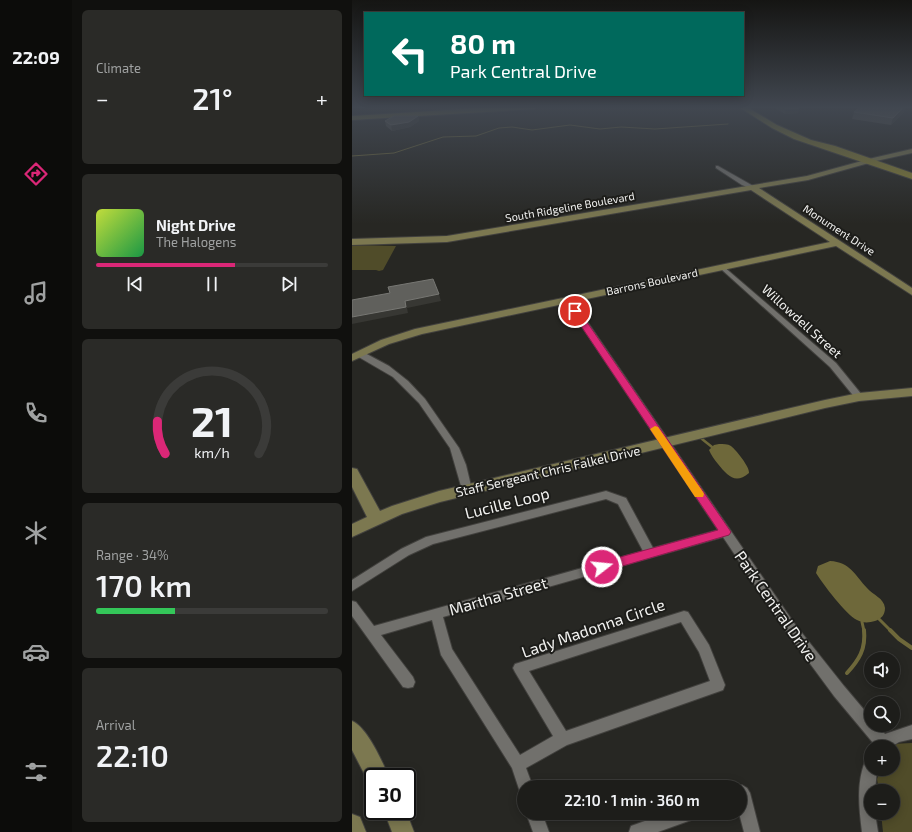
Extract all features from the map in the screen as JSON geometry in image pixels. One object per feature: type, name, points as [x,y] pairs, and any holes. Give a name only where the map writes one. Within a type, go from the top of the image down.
[{"type":"main road","points":[[821,146],[832,148]]},
{"type":"main road","points":[[827,146],[863,160],[912,176]]},
{"type":"street","name":"South Ridgeline Boulevard","points":[[352,242],[447,239],[808,178],[863,160],[912,150]]},
{"type":"street","name":"Monument Drive","points":[[726,166],[752,183],[752,187]]},
{"type":"street","name":"Monument Drive","points":[[718,167],[744,184],[752,187],[912,292]]},
{"type":"street","name":"Barrons Boulevard","points":[[356,356],[394,339],[419,331],[838,243]]},
{"type":"street","name":"Willowdell Street","points":[[723,268],[833,365],[859,397]]},
{"type":"street","name":"Park Central Drive","points":[[568,300],[775,606],[819,667],[878,740]]},
{"type":"street","points":[[356,356],[387,367],[405,382],[415,393],[455,450],[467,490]]},
{"type":"street","name":"Staff Sergeant Chris Falkel Drive","points":[[352,531],[376,519],[414,504],[467,490],[821,405],[859,397],[912,392]]},
{"type":"street","points":[[352,473],[376,519]]},
{"type":"street","name":"Lucille Loop","points":[[352,586],[405,552],[430,540],[606,495],[622,501],[650,553]]},
{"type":"street","name":"Martha Street","points":[[523,780],[518,765],[446,651],[436,614],[725,532]]},
{"type":"street","points":[[352,606],[408,682]]},
{"type":"street","points":[[371,632],[436,614]]},
{"type":"street","name":"Lady Madonna Circle","points":[[518,765],[563,739],[718,685],[704,649],[684,616],[520,668],[563,739]]},
{"type":"street","points":[[352,732],[373,768]]},
{"type":"street","name":"Park Central Drive","points":[[890,740],[897,736],[912,732]]},
{"type":"street","points":[[868,776],[866,800],[870,832]]},
{"type":"street","points":[[747,812],[752,832]]},
{"type":"street","points":[[398,820],[403,832]]},
{"type":"street","points":[[537,820],[541,832]]},
{"type":"street","points":[[637,832],[669,820]]},
{"type":"street","points":[[352,825],[355,832]]},
{"type":"shaded area","points":[[352,245],[396,246],[383,270],[379,271],[352,270]]},
{"type":"shaded area","points":[[719,444],[731,446],[745,463],[749,473],[740,478],[735,478],[728,475],[714,459],[709,450],[714,445]]},
{"type":"shaded area","points":[[830,561],[843,564],[852,570],[869,590],[883,602],[885,608],[881,618],[873,622],[861,622],[852,617],[841,606],[816,573],[818,566]]},
{"type":"shaded area","points":[[912,743],[912,832],[883,832],[882,820],[900,820],[900,784],[878,784],[877,779],[878,776],[900,776],[900,744]]},
{"type":"building","points":[[433,279],[439,294],[405,301],[406,307],[352,317],[352,300],[390,293],[388,287]]},
{"type":"waterway","points":[[352,156],[394,153],[416,146]]},
{"type":"waterway","points":[[702,439],[712,447]]},
{"type":"waterway","points":[[879,619],[899,639],[912,648]]},
{"type":"waterway","points":[[862,622],[864,631]]},
{"type":"waterway","points":[[847,673],[861,654],[864,643],[864,631]]},
{"type":"slow traffic","points":[[655,429],[699,494]]},
{"type":"route","points":[[575,311],[725,532],[602,567]]}]
